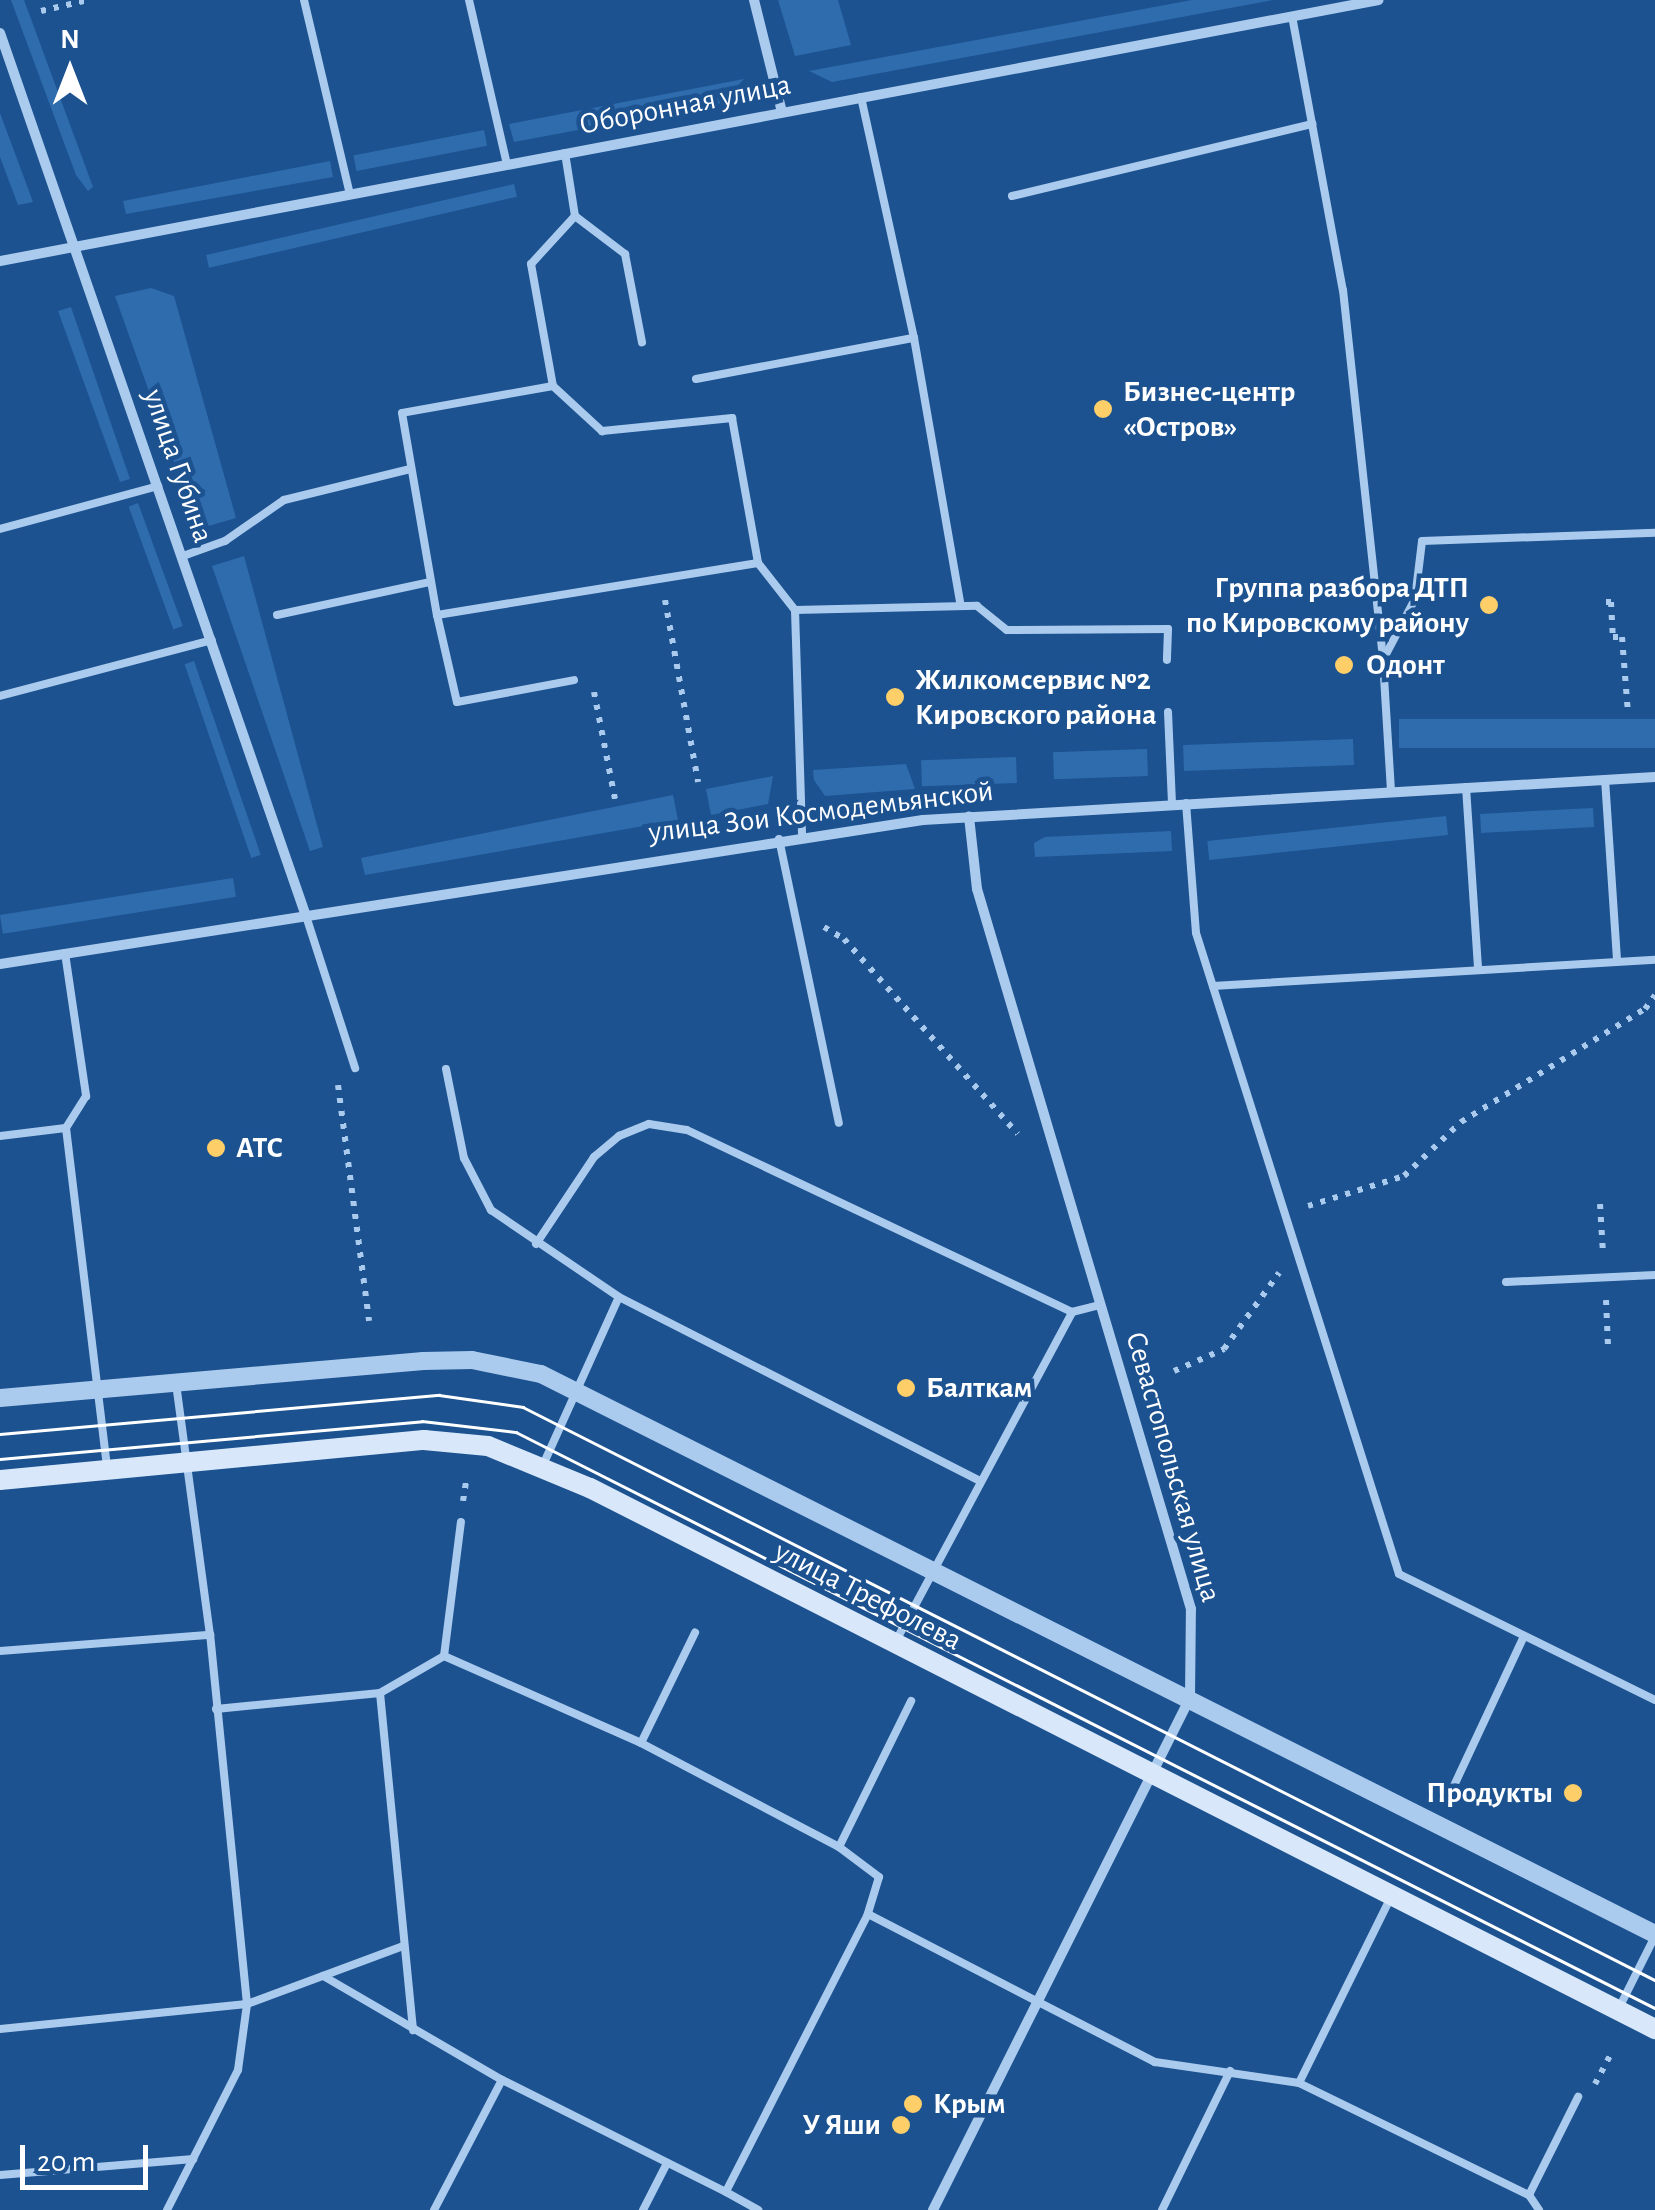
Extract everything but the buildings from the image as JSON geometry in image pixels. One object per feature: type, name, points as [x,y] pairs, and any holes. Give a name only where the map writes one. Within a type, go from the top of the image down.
[{"type":"main road","name":"улица Трефолева","points":[[0,1480],[460,1440],[543,1465],[1655,2029]]},
{"type":"street","points":[[754,0],[782,112]]},
{"type":"street","name":"Оборонная улица","points":[[0,261],[1379,0]]},
{"type":"street","name":"улица Губина","points":[[0,33],[77,245],[306,916]]},
{"type":"street","name":"улица Зои Космодемьянской","points":[[0,964],[802,834],[968,816],[1655,777]]},
{"type":"street","name":"Севастопольская улица","points":[[934,2210],[1190,1698],[1192,1610],[978,888],[968,816]]},
{"type":"street","name":"улица Трефолева","points":[[0,1398],[472,1360],[577,1387],[1655,1935]]},
{"type":"lane","points":[[304,0],[350,194]]},
{"type":"lane","points":[[468,0],[507,164]]},
{"type":"lane","points":[[1292,16],[1343,290],[1384,660],[1390,792]]},
{"type":"lane","points":[[861,97],[914,338],[962,606]]},
{"type":"lane","points":[[1012,196],[1313,124]]},
{"type":"lane","points":[[565,153],[575,216],[625,254],[642,342]]},
{"type":"lane","points":[[575,216],[531,264],[553,386],[602,431],[732,418],[758,563],[795,610],[802,834]]},
{"type":"lane","points":[[696,379],[914,338]]},
{"type":"lane","points":[[553,386],[402,413],[436,615],[457,702],[574,680]]},
{"type":"lane","points":[[182,556],[225,541],[284,500],[410,469]]},
{"type":"lane","points":[[0,529],[158,486]]},
{"type":"lane","points":[[1384,660],[1415,599],[1422,542],[1655,533]]},
{"type":"lane","points":[[436,615],[758,563]]},
{"type":"lane","points":[[277,615],[430,582]]},
{"type":"lane","points":[[795,610],[978,606],[1007,630],[1168,630],[1167,660]]},
{"type":"lane","points":[[0,696],[212,640]]},
{"type":"lane","points":[[1168,712],[1172,803]]},
{"type":"lane","points":[[1605,780],[1617,962]]},
{"type":"lane","points":[[1466,787],[1478,970]]},
{"type":"lane","points":[[1186,803],[1196,933],[1399,1574],[1655,1700]]},
{"type":"lane","points":[[778,838],[840,1123]]},
{"type":"lane","points":[[306,916],[355,1068]]},
{"type":"lane","points":[[65,953],[86,1096],[66,1128],[108,1470]]},
{"type":"lane","points":[[1213,986],[1655,960]]},
{"type":"lane","points":[[446,1069],[464,1158],[491,1210],[619,1297],[980,1481]]},
{"type":"lane","points":[[536,1244],[594,1158],[619,1136],[649,1124],[687,1130],[1072,1312],[1100,1304]]},
{"type":"lane","points":[[0,1136],[66,1128]]},
{"type":"lane","points":[[1506,1282],[1655,1274]]},
{"type":"lane","points":[[543,1465],[619,1297]]},
{"type":"lane","points":[[894,1643],[1072,1312]]},
{"type":"lane","points":[[166,2210],[238,2070],[247,2004],[210,1635],[176,1382]]},
{"type":"lane","points":[[444,1656],[460,1522]]},
{"type":"lane","points":[[641,1743],[695,1634]]},
{"type":"lane","points":[[0,1651],[210,1635]]},
{"type":"lane","points":[[1451,1792],[1524,1636]]},
{"type":"lane","points":[[216,1709],[380,1693],[444,1656]]},
{"type":"lane","points":[[444,1656],[641,1743],[839,1848],[879,1877],[868,1914],[726,2192]]},
{"type":"lane","points":[[380,1693],[413,2030]]},
{"type":"lane","points":[[839,1848],[911,1701]]},
{"type":"lane","points":[[1299,2082],[1392,1895]]},
{"type":"lane","points":[[868,1914],[1155,2062],[1299,2082],[1528,2195],[1540,2210]]},
{"type":"lane","points":[[1618,2010],[1655,1935]]},
{"type":"lane","points":[[0,2029],[247,2004],[403,1946]]},
{"type":"lane","points":[[322,1976],[502,2080],[758,2210]]},
{"type":"lane","points":[[1162,2210],[1230,2071]]},
{"type":"lane","points":[[434,2210],[502,2080]]},
{"type":"lane","points":[[1528,2195],[1578,2096]]},
{"type":"lane","points":[[0,2175],[193,2159]]},
{"type":"lane","points":[[643,2210],[667,2163]]},
{"type":"path","points":[[42,11],[88,0]]},
{"type":"path","points":[[661,579],[698,782]]},
{"type":"path","points":[[1606,602],[1611,602],[1613,636],[1622,636],[1628,712]]},
{"type":"path","points":[[574,680],[591,676],[615,799]]},
{"type":"path","points":[[794,907],[844,939],[1018,1134]]},
{"type":"path","points":[[1286,1217],[1324,1198],[1404,1176],[1461,1122],[1645,1009],[1655,995]]},
{"type":"path","points":[[355,1068],[335,1088],[368,1321]]},
{"type":"path","points":[[1174,1372],[1224,1349],[1261,1302],[1293,1240]]},
{"type":"shaded area","points":[[11,0],[24,0],[93,187],[88,191],[76,175]]},
{"type":"shaded area","points":[[778,0],[838,0],[851,45],[795,56]]},
{"type":"shaded area","points":[[1192,0],[1273,0],[832,82],[809,71]]},
{"type":"shaded area","points":[[744,79],[722,103],[514,142],[509,124]]},
{"type":"shaded area","points":[[0,113],[33,202],[18,205],[0,157]]},
{"type":"shaded area","points":[[484,130],[487,146],[356,171],[353,155]]},
{"type":"shaded area","points":[[330,161],[333,177],[126,214],[123,201]]},
{"type":"shaded area","points":[[514,184],[517,197],[209,268],[206,255]]},
{"type":"shaded area","points":[[151,288],[174,296],[236,518],[198,529],[115,296]]},
{"type":"shaded area","points":[[71,307],[130,479],[120,482],[58,311]]},
{"type":"shaded area","points":[[138,503],[183,626],[173,630],[129,506]]},
{"type":"shaded area","points":[[244,556],[323,847],[310,851],[212,566]]},
{"type":"shaded area","points":[[194,661],[261,855],[251,858],[185,664]]},
{"type":"shaded area","points":[[1399,719],[1655,719],[1655,748],[1399,748]]},
{"type":"shaded area","points":[[1353,739],[1354,765],[1184,771],[1183,745]]},
{"type":"shaded area","points":[[1147,749],[1148,776],[1054,779],[1053,752]]},
{"type":"shaded area","points":[[1016,757],[1017,783],[922,786],[921,760]]},
{"type":"shaded area","points":[[906,764],[915,789],[825,796],[814,780],[813,770]]},
{"type":"shaded area","points":[[773,776],[768,804],[711,815],[706,789]]},
{"type":"shaded area","points":[[673,795],[678,820],[365,875],[361,858]]},
{"type":"shaded area","points":[[1593,808],[1594,827],[1481,833],[1480,814]]},
{"type":"shaded area","points":[[1446,816],[1448,835],[1209,860],[1207,841]]},
{"type":"shaded area","points":[[1171,831],[1172,851],[1035,857],[1034,843],[1045,837]]},
{"type":"shaded area","points":[[233,878],[236,897],[3,934],[0,915]]},
{"type":"tram line","points":[[0,1434],[439,1395],[523,1407],[1655,1980]]},
{"type":"tram line","points":[[0,1459],[422,1421],[516,1432],[1655,2008]]},
{"type":"place","name":"Бизнес-центр «Остров»","points":[[1103,409]]},
{"type":"place","name":"Группа разбора ДТП по Кировскому району","points":[[1489,605]]},
{"type":"place","name":"Одонт","points":[[1344,665]]},
{"type":"place","name":"Жилкомсервис №2 Кировского района","points":[[895,697]]},
{"type":"place","name":"АТС","points":[[216,1148]]},
{"type":"place","name":"Балткам","points":[[906,1388]]},
{"type":"place","name":"Продукты","points":[[1573,1793]]},
{"type":"place","name":"Крым","points":[[913,2104]]},
{"type":"place","name":"У Яши","points":[[901,2125]]}]
